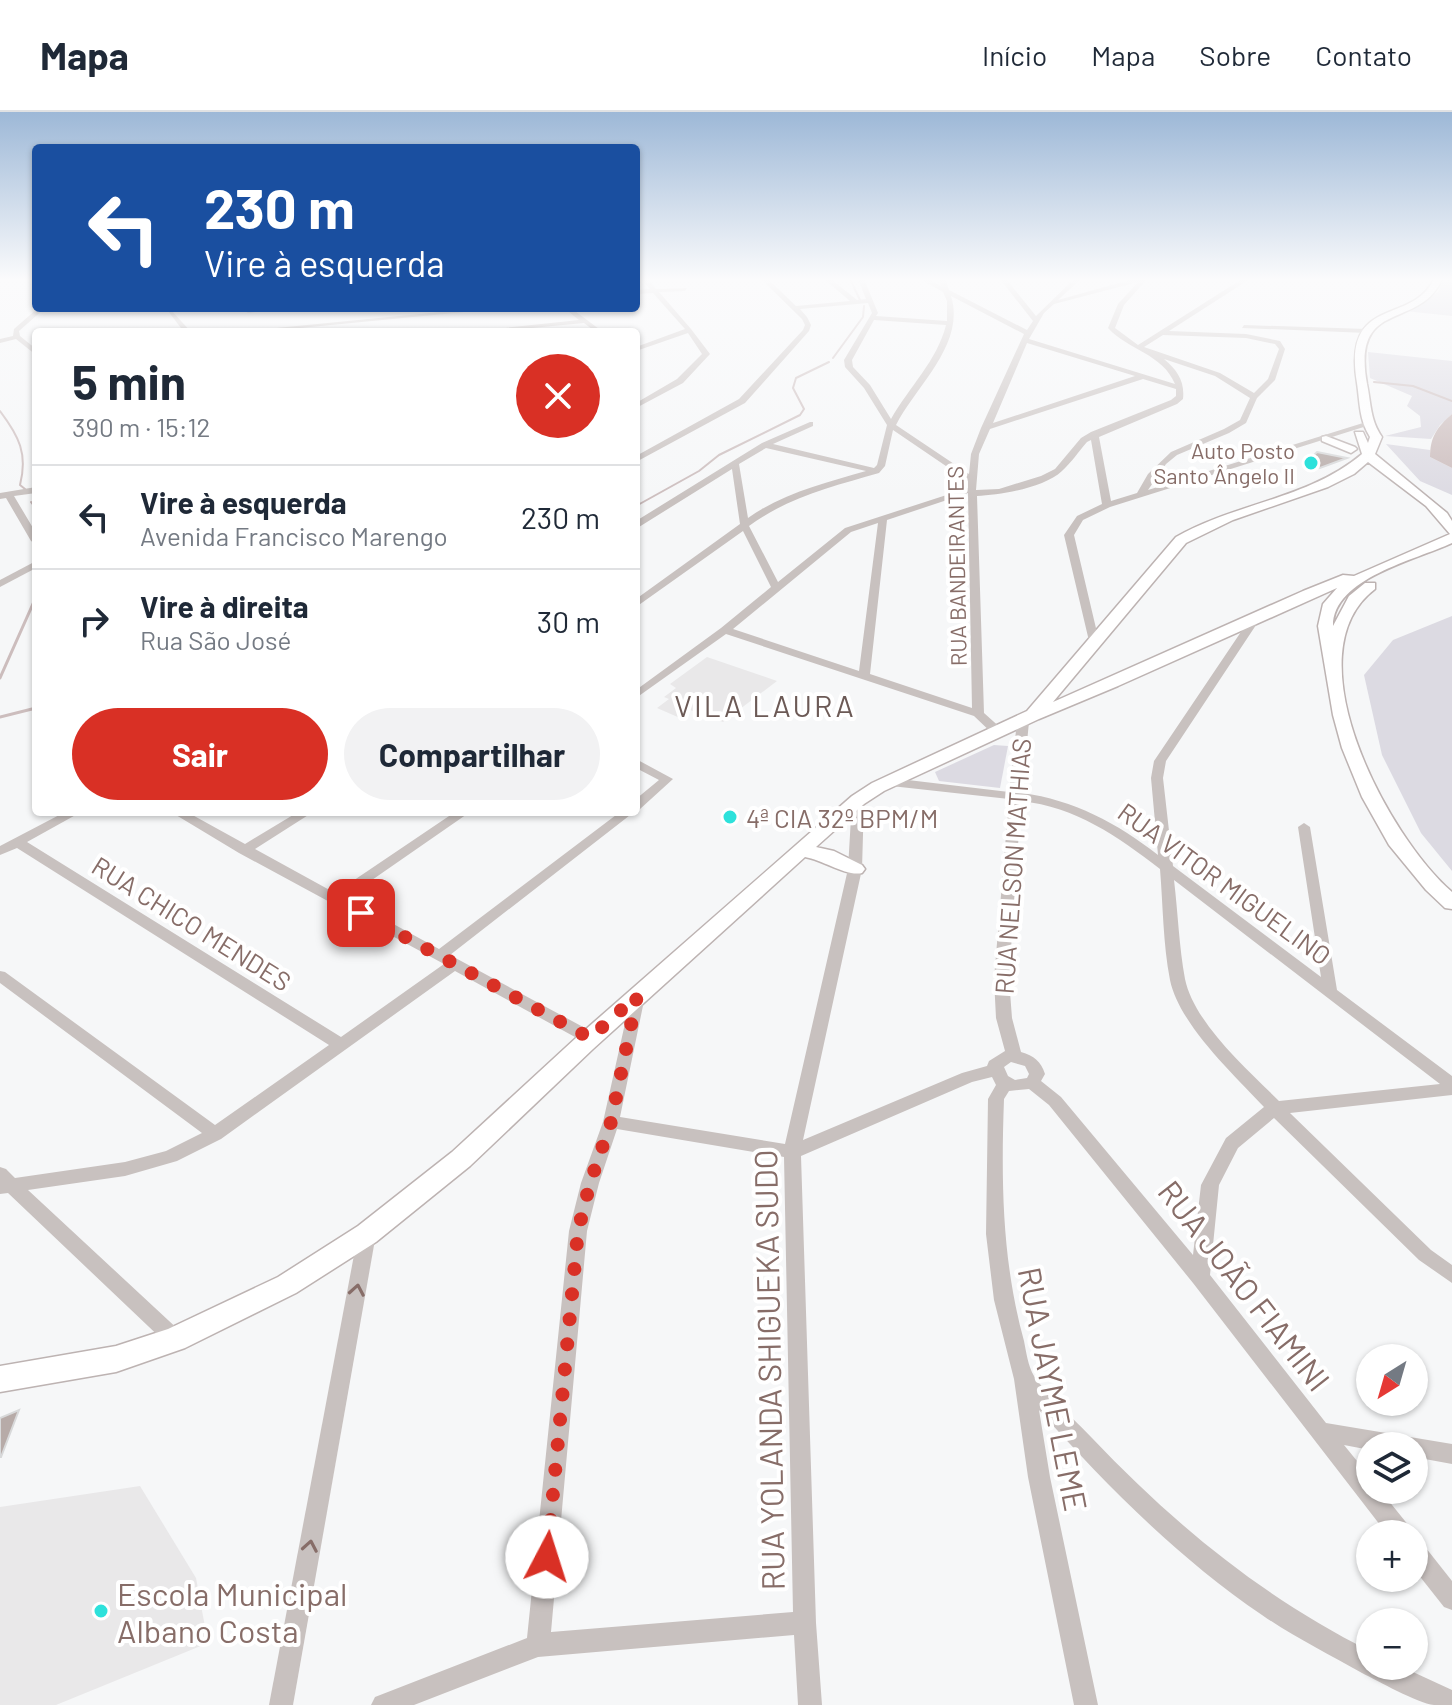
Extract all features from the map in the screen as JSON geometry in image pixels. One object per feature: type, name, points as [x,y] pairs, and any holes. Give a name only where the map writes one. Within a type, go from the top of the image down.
[{"type":"main road","points":[[1356,465],[1363,429],[1359,353]]},
{"type":"main road","points":[[1363,429],[1376,437],[1414,482],[1416,489]]},
{"type":"main road","points":[[1363,429],[1339,470],[1356,465],[1381,467],[1401,483],[1416,489],[1445,518],[1452,531]]},
{"type":"main road","points":[[0,1379],[116,1359],[175,1339],[287,1285],[367,1234],[461,1159],[590,1038],[858,800],[1028,719],[1181,540],[1224,517],[1292,498],[1356,465],[1375,448],[1376,437]]},
{"type":"main road","points":[[1326,439],[1351,449]]},
{"type":"main road","points":[[1310,612],[1379,570],[1452,538]]},
{"type":"main road","points":[[1332,660],[1342,613],[1350,601],[1374,584],[1452,545]]},
{"type":"main road","name":"RUA NELSON MATHIAS","points":[[1028,719],[1309,594],[1379,570]]},
{"type":"main road","points":[[1309,594],[1297,602],[1310,612],[1332,660],[1343,722],[1386,824],[1416,868],[1452,903]]},
{"type":"main road","points":[[1259,616],[1342,613]]},
{"type":"main road","points":[[802,851],[827,855],[855,869]]},
{"type":"street","points":[[640,404],[680,381],[703,359],[704,353]]},
{"type":"street","points":[[640,457],[736,406],[786,353]]},
{"type":"street","points":[[853,353],[848,362],[891,425],[973,487],[1000,492],[1054,474],[1078,445],[1094,434],[1169,406],[1180,397],[1180,388],[1171,369],[1151,353]]},
{"type":"street","points":[[640,601],[744,524],[785,500],[876,471],[881,466],[891,425],[940,353]]},
{"type":"street","name":"RUA BANDEIRANTES","points":[[978,714],[975,454],[1019,353]]},
{"type":"street","points":[[1073,353],[1180,388]]},
{"type":"street","points":[[1155,353],[1215,373],[1254,397]]},
{"type":"street","points":[[1140,495],[1161,462],[1179,449],[1243,421],[1254,397],[1271,380],[1279,353]]},
{"type":"street","points":[[985,428],[1141,377]]},
{"type":"street","points":[[640,522],[765,445],[810,424]]},
{"type":"street","points":[[1094,641],[1069,535],[1080,518],[1107,505],[1363,429]]},
{"type":"street","points":[[1094,434],[1107,505]]},
{"type":"street","points":[[640,446],[664,443]]},
{"type":"street","points":[[765,445],[876,471]]},
{"type":"street","points":[[735,463],[744,524],[776,587]]},
{"type":"street","points":[[640,692],[725,630],[848,530],[973,487]]},
{"type":"street","points":[[32,491],[4,496],[32,535]]},
{"type":"street","points":[[864,675],[883,517]]},
{"type":"street","points":[[4,588],[32,567]]},
{"type":"street","points":[[1259,616],[1160,761],[1157,778],[1178,982],[1210,1040],[1414,1245],[1452,1275]]},
{"type":"street","points":[[725,630],[978,714],[999,733]]},
{"type":"street","name":"RUA NELSON MATHIAS","points":[[1015,1056],[1006,1036],[1001,989],[1014,795],[1028,719]]},
{"type":"street","points":[[640,765],[665,776],[662,786],[640,803]]},
{"type":"street","name":"RUA VITOR MIGUELINO","points":[[891,782],[1046,800],[1097,819],[1330,990],[1452,1087]]},
{"type":"street","name":"RUA YOLANDA SHIGUEKA SUDO","points":[[810,1705],[792,1152],[855,869],[858,800]]},
{"type":"street","points":[[0,851],[67,816]]},
{"type":"street","points":[[184,816],[590,1038]]},
{"type":"street","points":[[244,850],[300,816]]},
{"type":"street","points":[[335,899],[458,816]]},
{"type":"street","points":[[5,1182],[125,1169],[171,1156],[215,1134],[342,1045],[623,816]]},
{"type":"street","points":[[1304,827],[1330,990]]},
{"type":"street","name":"RUA CHICO MENDES","points":[[17,842],[342,1045]]},
{"type":"street","points":[[0,976],[215,1134]]},
{"type":"street","points":[[538,1645],[578,1231],[590,1183],[611,1122],[637,996]]},
{"type":"street","points":[[611,1122],[792,1152],[968,1077],[1000,1077],[1020,1086],[1032,1083],[1037,1074],[1033,1064],[1015,1056],[998,1061],[1000,1077]]},
{"type":"street","name":"RUA JAYME LEME","points":[[1000,1077],[996,1099],[995,1234],[1003,1300],[1024,1379],[1039,1477],[1086,1705]]},
{"type":"street","name":"RUA JOÃO FIAMINI","points":[[1032,1083],[1055,1101],[1200,1277],[1390,1520]]},
{"type":"street","points":[[1200,1277],[1210,1185],[1232,1143],[1275,1108],[1452,1087]]},
{"type":"street","points":[[5,1182],[175,1339]]},
{"type":"street","points":[[281,1705],[367,1234]]},
{"type":"street","points":[[1024,1379],[1097,1460],[1166,1528],[1257,1601],[1329,1645],[1356,1658]]},
{"type":"street","points":[[1319,1431],[1356,1437]]},
{"type":"street","points":[[1428,1450],[1452,1454]]},
{"type":"street","points":[[1428,1569],[1452,1599]]},
{"type":"street","points":[[383,1705],[538,1645],[805,1623]]},
{"type":"street","points":[[1404,1680],[1452,1702]]},
{"type":"shaded area","points":[[1368,353],[1452,361],[1452,414],[1431,439],[1385,436],[1421,427],[1420,416],[1407,406],[1412,396],[1370,378]]},
{"type":"shaded area","points":[[1452,414],[1452,468],[1430,457],[1435,433]]},
{"type":"shaded area","points":[[1386,444],[1430,450],[1430,457],[1452,468],[1452,495],[1420,481]]},
{"type":"shaded area","points":[[1452,616],[1452,871],[1421,833],[1382,755],[1364,675],[1393,640]]},
{"type":"shaded area","points":[[707,657],[777,681],[723,722],[690,710],[680,718],[657,708],[669,699],[664,697],[676,688],[670,684]]},
{"type":"shaded area","points":[[994,745],[1008,746],[1000,788],[939,781],[935,772]]},
{"type":"shaded area","name":"Escola Municipal Albano Costa","points":[[140,1486],[196,1578],[208,1643],[56,1705],[0,1705],[0,1507]]},
{"type":"building","points":[[1317,452],[1347,458],[1320,468],[1306,463]]},
{"type":"building","points":[[19,1410],[1,1457],[0,1457],[0,1418]]},
{"type":"waterway","points":[[833,358],[836,353]]},
{"type":"waterway","points":[[640,504],[699,471],[719,455],[800,415],[804,409],[793,388],[796,378],[829,362]]},
{"type":"waterway","points":[[1374,382],[1413,386],[1452,401]]},
{"type":"waterway","points":[[0,411],[20,446],[23,464],[20,485],[25,489]]},
{"type":"waterway","points":[[0,678],[32,606]]},
{"type":"waterway","points":[[0,717],[32,709]]},
{"type":"place","name":"Auto Posto Santo Ângelo II","points":[[1311,463]]},
{"type":"place","name":"4ª CIA 32º BPM/M","points":[[730,817]]},
{"type":"place","name":"Escola Municipal Albano Costa","points":[[101,1611]]},
{"type":"district","name":"VILA LAURA","points":[[765,705]]},
{"type":"route","points":[[361,913],[590,1038],[637,996],[611,1122],[590,1183],[578,1231],[547,1557]]}]
